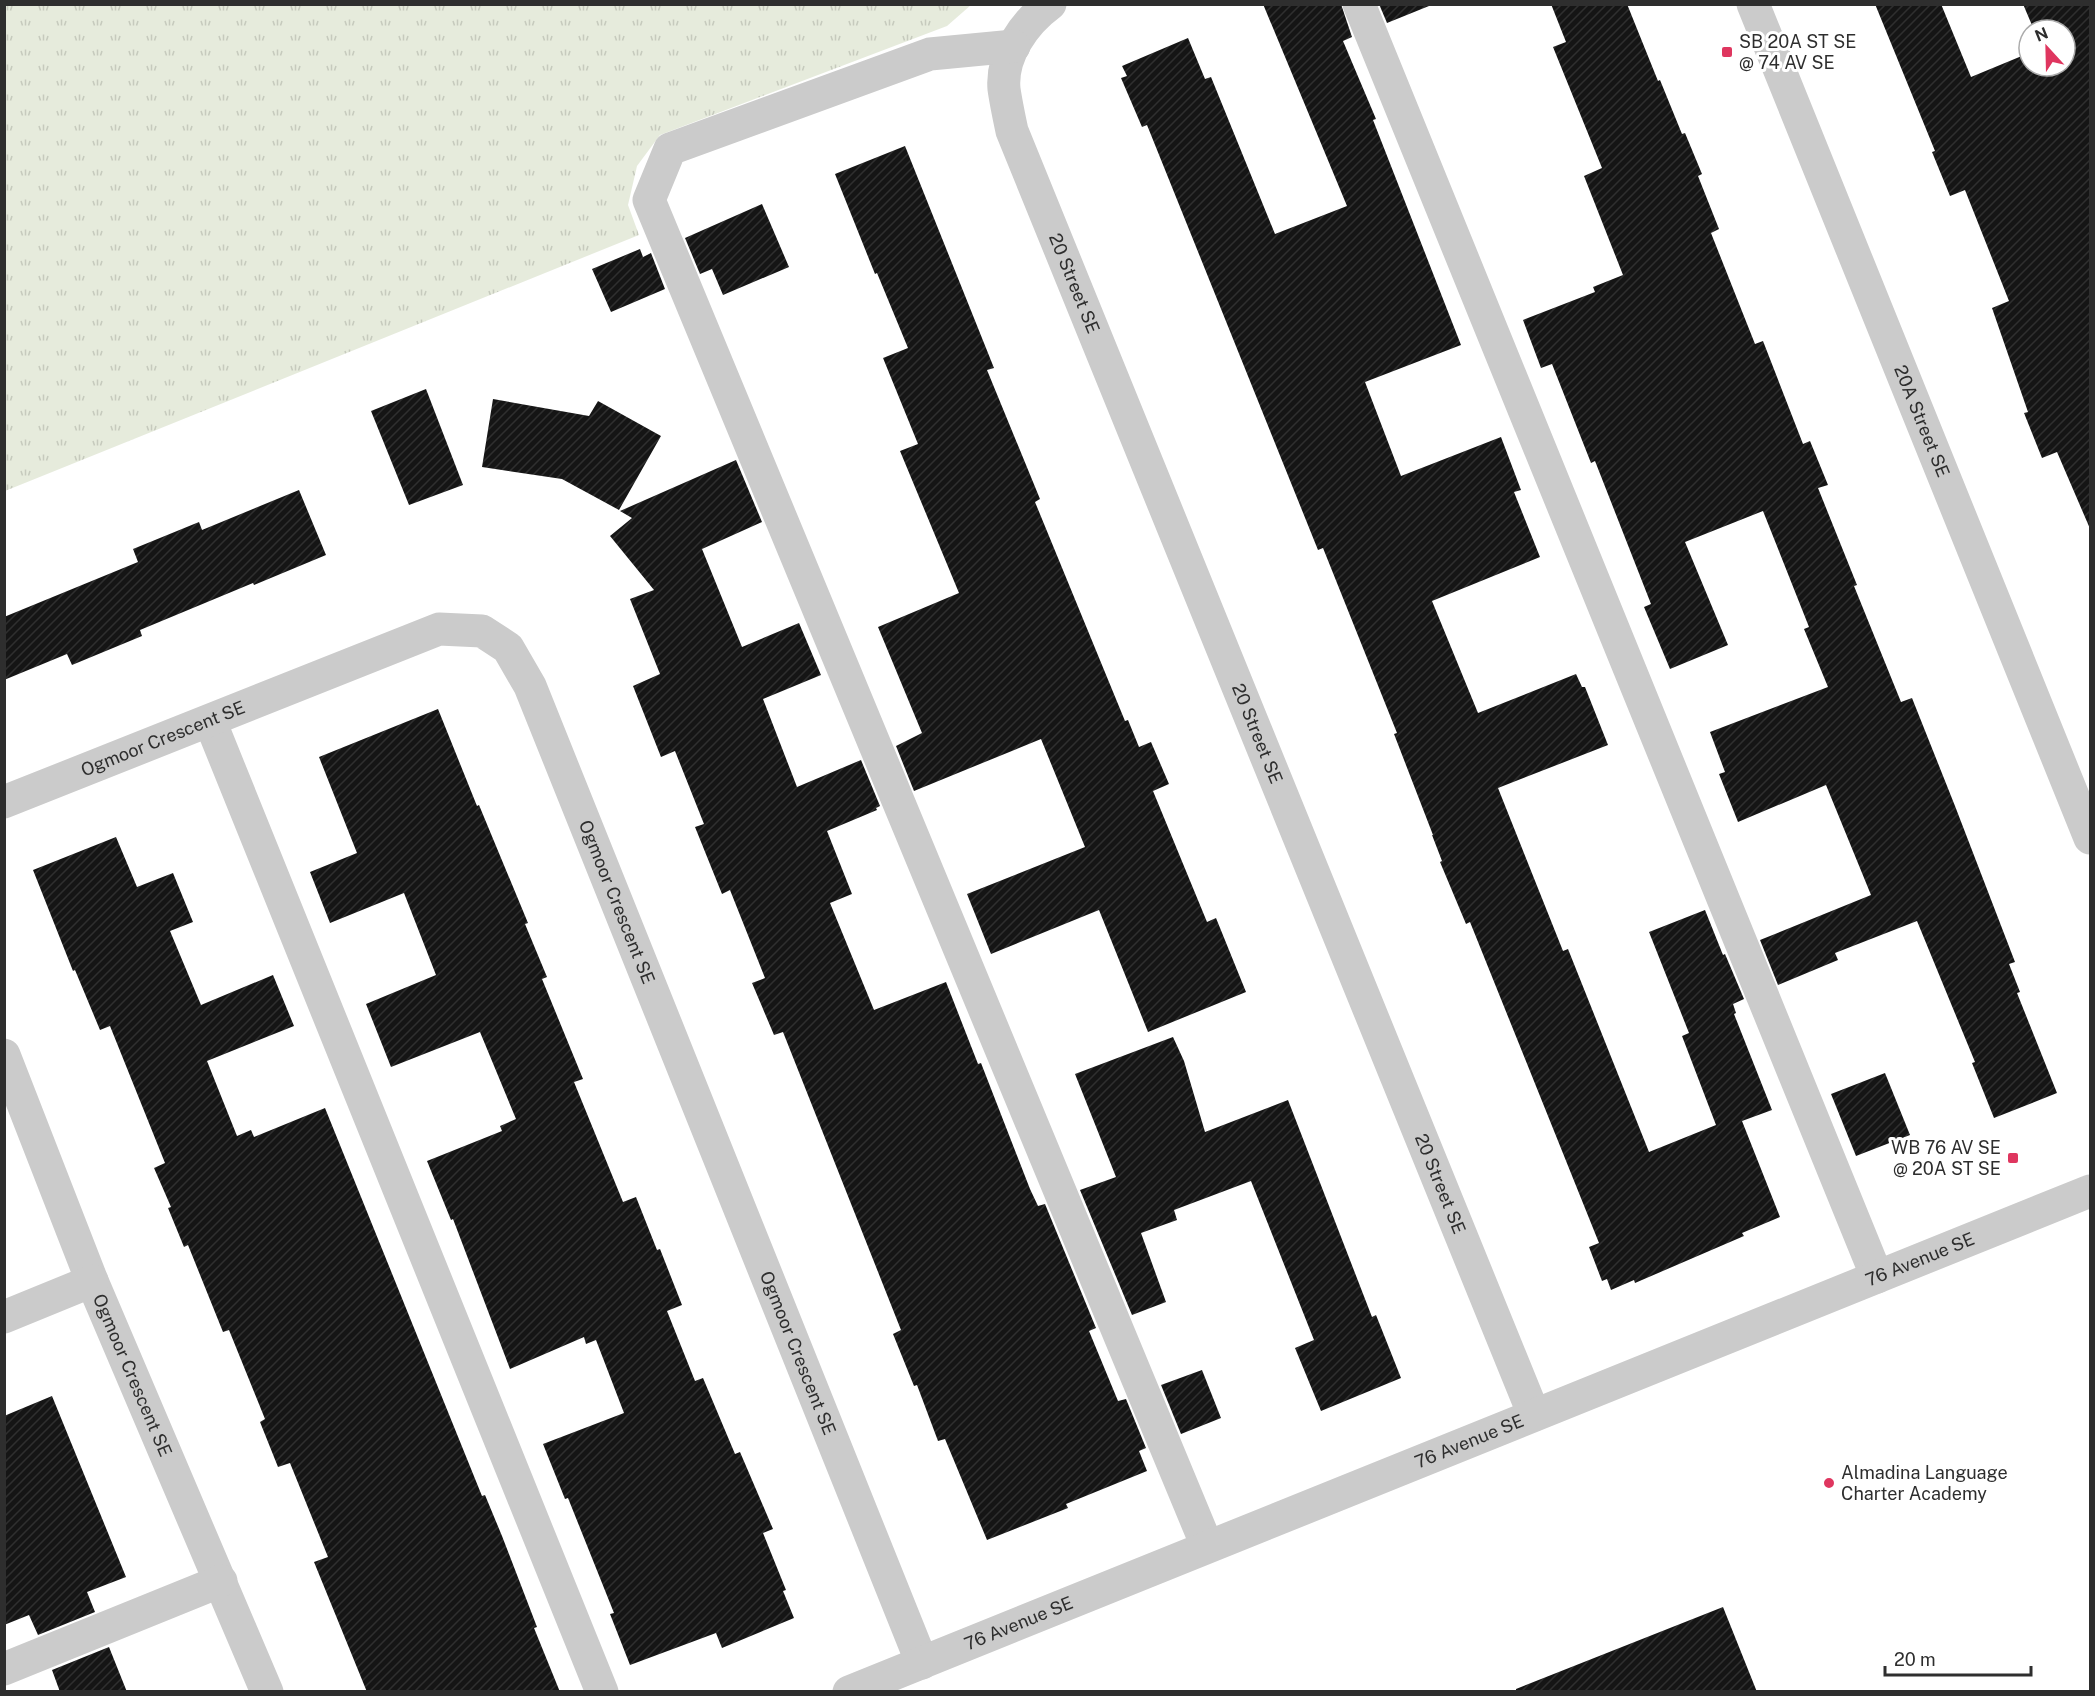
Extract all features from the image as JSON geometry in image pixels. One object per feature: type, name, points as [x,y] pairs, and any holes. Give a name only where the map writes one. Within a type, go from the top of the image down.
[{"type":"street","name":"20 Street SE","points":[[1050,4],[1024,28],[1005,67],[1004,87],[1012,131],[1534,1415]]},
{"type":"street","points":[[1359,4],[1877,1277]]},
{"type":"street","name":"20A Street SE","points":[[1753,4],[2091,838]]},
{"type":"street","points":[[1014,46],[930,54],[670,149],[649,200],[1207,1546]]},
{"type":"street","name":"Ogmoor Crescent SE","points":[[4,802],[439,628],[482,631],[508,648],[530,686],[922,1663]]},
{"type":"street","points":[[210,721],[602,1692]]},
{"type":"street","name":"Ogmoor Crescent SE","points":[[4,1055],[92,1281],[267,1692]]},
{"type":"street","name":"76 Avenue SE","points":[[849,1692],[2091,1191]]},
{"type":"street","points":[[4,1317],[92,1281]]},
{"type":"street","points":[[4,1669],[221,1581]]},
{"type":"green space","points":[[5,5],[971,5],[947,26],[660,135],[637,166],[628,205],[639,235],[5,491]]},
{"type":"building","points":[[1263,4],[1341,4],[1352,37],[1343,41],[1376,119],[1373,120],[1461,345],[1365,382],[1401,476],[1501,437],[1521,490],[1514,492],[1540,557],[1432,601],[1478,713],[1576,674],[1582,687],[1585,687],[1608,745],[1498,788],[1563,951],[1568,949],[1649,1152],[1716,1125],[1682,1036],[1689,1033],[1649,932],[1705,910],[1744,999],[1733,1004],[1736,1013],[1734,1014],[1772,1110],[1742,1121],[1780,1217],[1742,1233],[1744,1236],[1635,1283],[1634,1280],[1611,1290],[1607,1279],[1602,1281],[1589,1247],[1599,1243],[1470,922],[1466,924],[1440,862],[1442,861],[1433,835],[1394,734],[1397,733],[1323,548],[1318,550],[1147,125],[1142,127],[1121,78],[1127,76],[1122,66],[1188,38],[1205,79],[1211,77],[1275,234],[1347,206]]},
{"type":"building","points":[[1379,4],[1429,4],[1429,6],[1387,23]]},
{"type":"building","points":[[1551,4],[1627,4],[1658,81],[1660,80],[1682,134],[1685,133],[1702,174],[1698,176],[1719,229],[1711,233],[1755,344],[1763,341],[1803,444],[1810,441],[1828,485],[1818,488],[1857,585],[1854,586],[1901,702],[1912,698],[1955,806],[2015,962],[2009,964],[2020,992],[2017,993],[2057,1093],[1994,1118],[1972,1063],[1975,1062],[1917,921],[1835,953],[1838,960],[1778,985],[1760,940],[1871,895],[1826,785],[1738,822],[1719,774],[1725,772],[1710,732],[1828,687],[1804,629],[1809,627],[1763,511],[1685,542],[1728,645],[1670,669],[1644,607],[1651,604],[1595,461],[1591,463],[1552,364],[1541,368],[1523,320],[1595,292],[1593,287],[1623,275],[1584,176],[1602,168],[1553,47],[1566,42]]},
{"type":"building","points":[[1875,4],[1941,4],[1971,77],[2017,58],[2017,78],[2077,78],[2077,18],[2029,18],[2023,4],[2091,4],[2091,531],[2057,452],[2042,458],[2024,413],[2028,412],[1992,308],[2009,301],[1965,190],[1950,196],[1932,152],[1935,151]]},
{"type":"building","points":[[905,146],[994,368],[987,370],[1040,499],[1035,502],[1125,721],[1128,720],[1139,747],[1151,742],[1169,784],[1153,791],[1207,922],[1216,918],[1246,992],[1148,1032],[1099,910],[991,954],[967,894],[1085,847],[1041,739],[914,791],[896,746],[922,733],[878,627],[959,593],[900,451],[918,444],[883,358],[908,348],[877,273],[875,274],[835,174]]},
{"type":"building","points":[[762,204],[789,267],[723,295],[712,269],[700,274],[685,238]]},
{"type":"building","points":[[640,249],[643,257],[651,253],[665,289],[611,312],[592,269]]},
{"type":"building","points":[[426,389],[463,485],[409,505],[371,411]]},
{"type":"building","points":[[493,399],[589,416],[598,401],[661,436],[619,510],[562,479],[482,467]]},
{"type":"building","points":[[736,460],[762,522],[702,549],[742,647],[799,623],[821,675],[763,699],[797,787],[861,760],[880,806],[876,808],[877,810],[827,831],[852,894],[830,903],[874,1010],[946,982],[978,1064],[981,1063],[1030,1189],[1038,1206],[1045,1204],[1096,1328],[1089,1331],[1118,1401],[1126,1399],[1146,1448],[1139,1451],[1147,1471],[1066,1504],[1068,1508],[987,1540],[945,1439],[938,1441],[917,1385],[914,1386],[893,1334],[901,1330],[783,1032],[774,1035],[752,983],[765,978],[730,890],[722,894],[695,827],[704,824],[675,751],[661,757],[633,686],[660,674],[630,599],[654,590],[610,536],[632,518],[620,511]]},
{"type":"building","points":[[299,490],[326,555],[140,630],[142,636],[72,665],[67,654],[4,680],[4,617],[138,562],[133,549],[199,522],[202,530]]},
{"type":"building","points":[[438,709],[528,923],[525,924],[547,977],[542,979],[583,1079],[574,1082],[623,1202],[636,1197],[682,1305],[667,1311],[695,1381],[703,1378],[735,1454],[740,1452],[773,1529],[763,1533],[786,1590],[783,1591],[794,1618],[722,1648],[716,1633],[630,1665],[610,1614],[614,1613],[568,1498],[565,1499],[543,1444],[624,1413],[596,1340],[586,1344],[584,1337],[510,1369],[453,1219],[451,1220],[427,1161],[502,1131],[500,1126],[516,1119],[480,1032],[391,1067],[366,1004],[436,975],[404,893],[330,923],[310,872],[357,853],[319,757]]},
{"type":"building","points":[[116,837],[137,887],[173,873],[193,922],[170,931],[201,1005],[273,975],[294,1026],[207,1061],[237,1136],[251,1130],[254,1137],[325,1108],[482,1496],[485,1495],[502,1536],[537,1627],[534,1628],[560,1692],[367,1692],[314,1562],[328,1557],[290,1463],[278,1467],[260,1422],[265,1419],[229,1330],[223,1332],[188,1245],[184,1247],[168,1208],[171,1207],[154,1168],[165,1163],[110,1026],[100,1030],[75,970],[73,971],[33,870]]},
{"type":"building","points":[[1173,1037],[1184,1061],[1205,1132],[1288,1100],[1372,1317],[1376,1315],[1401,1378],[1321,1411],[1295,1348],[1314,1340],[1251,1181],[1174,1210],[1177,1220],[1141,1233],[1166,1302],[1132,1315],[1080,1190],[1116,1177],[1075,1074]]},
{"type":"building","points":[[1885,1073],[1910,1135],[1856,1156],[1831,1094]]},
{"type":"building","points":[[1202,1370],[1221,1418],[1181,1434],[1161,1385]]},
{"type":"building","points":[[52,1396],[126,1577],[87,1592],[95,1612],[38,1635],[29,1615],[4,1625],[4,1416]]},
{"type":"building","points":[[1723,1607],[1757,1692],[1516,1692],[1516,1689]]},
{"type":"building","points":[[109,1647],[127,1692],[60,1692],[52,1670]]},
{"type":"place","name":"SB 20A ST SE @ 74 AV SE","points":[[1727,52]]},
{"type":"place","name":"WB 76 AV SE @ 20A ST SE","points":[[2013,1158]]},
{"type":"place","name":"Almadina Language Charter Academy","points":[[1829,1483]]}]
